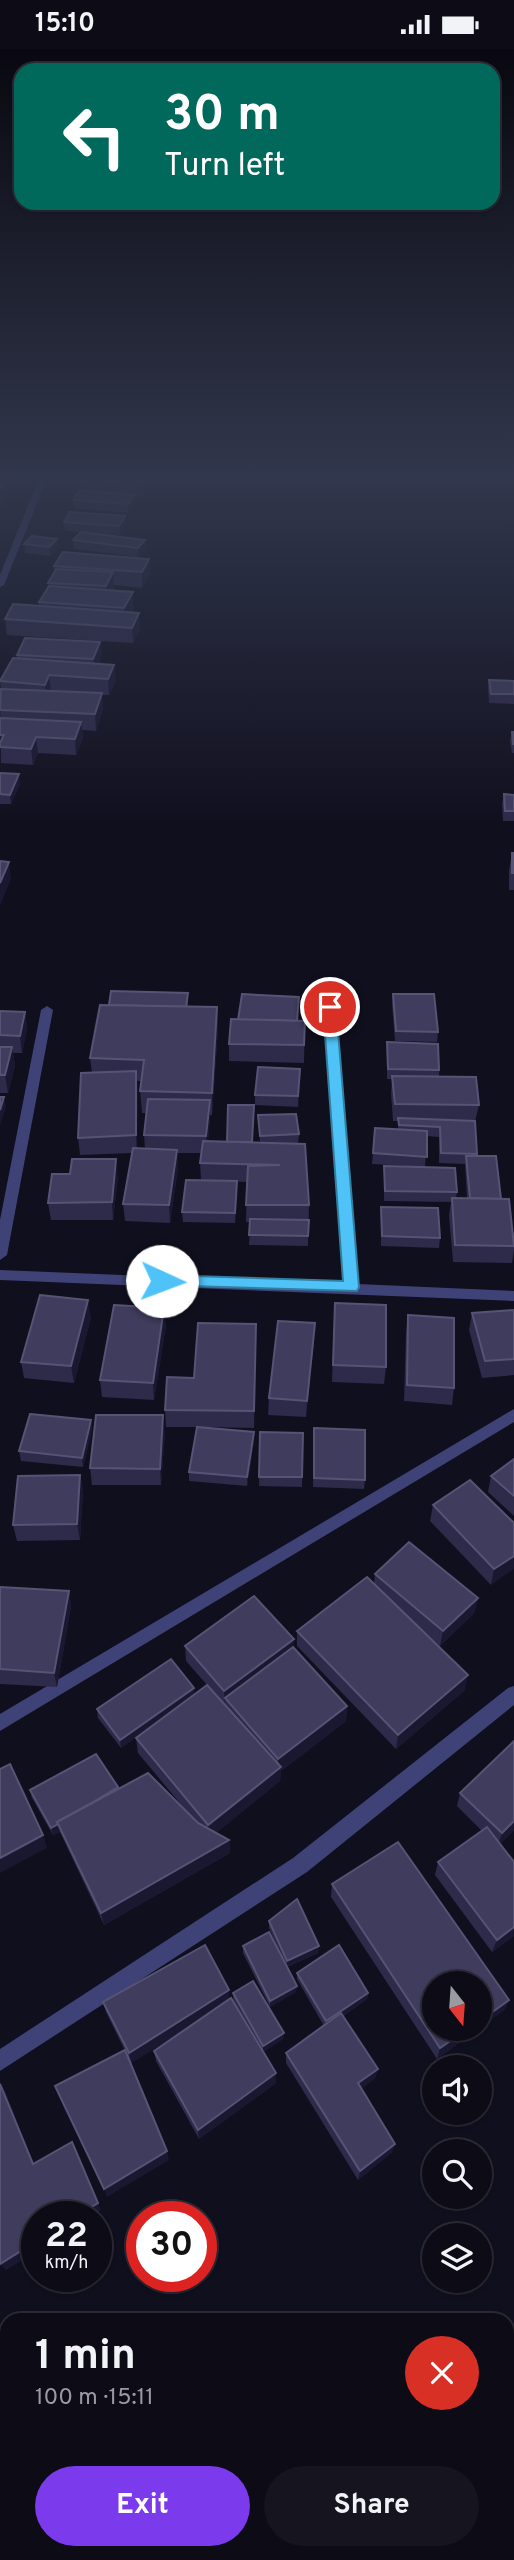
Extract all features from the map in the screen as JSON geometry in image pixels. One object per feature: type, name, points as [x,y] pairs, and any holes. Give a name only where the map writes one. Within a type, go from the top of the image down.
[{"type":"street","points":[[330,1007],[351,1287]]},
{"type":"street","points":[[0,1255],[47,1010]]},
{"type":"street","points":[[0,1275],[351,1287],[514,1296]]},
{"type":"street","points":[[0,1723],[514,1415]]},
{"type":"street","points":[[0,2061],[300,1865],[514,1693]]},
{"type":"building","points":[[45,593],[132,593],[124,608],[39,602]]},
{"type":"building","points":[[13,604],[139,613],[132,628],[5,619]]},
{"type":"building","points":[[25,638],[100,642],[93,659],[17,655]]},
{"type":"building","points":[[13,658],[114,665],[108,679],[49,675],[45,685],[0,681]]},
{"type":"building","points":[[489,680],[514,681],[514,694],[491,694]]},
{"type":"building","points":[[1,689],[102,693],[95,714],[0,710]]},
{"type":"building","points":[[0,718],[81,722],[75,739],[36,737],[31,749],[0,747],[4,735],[0,735]]},
{"type":"building","points":[[0,773],[19,774],[10,795],[0,794]]},
{"type":"building","points":[[504,794],[514,795],[514,811],[505,811]]},
{"type":"building","points":[[514,853],[514,873],[512,873]]},
{"type":"building","points":[[0,861],[9,862],[0,883]]},
{"type":"building","points":[[111,991],[188,993],[186,1007],[109,1005]]},
{"type":"building","points":[[242,994],[299,997],[297,1021],[238,1020]]},
{"type":"building","points":[[393,994],[434,994],[438,1032],[396,1031]]},
{"type":"building","points":[[100,1005],[217,1007],[212,1093],[140,1091],[144,1060],[90,1058]]},
{"type":"building","points":[[0,1011],[25,1012],[20,1036],[0,1035]]},
{"type":"building","points":[[231,1019],[305,1021],[304,1045],[229,1044]]},
{"type":"building","points":[[387,1042],[438,1044],[439,1070],[388,1069]]},
{"type":"building","points":[[0,1047],[12,1047],[5,1075],[0,1075]]},
{"type":"building","points":[[258,1067],[300,1069],[298,1096],[255,1095]]},
{"type":"building","points":[[136,1071],[136,1135],[78,1138],[81,1073]]},
{"type":"building","points":[[392,1076],[476,1077],[479,1105],[395,1104]]},
{"type":"building","points":[[148,1099],[210,1100],[206,1136],[144,1135]]},
{"type":"building","points":[[228,1105],[254,1105],[252,1142],[227,1142]]},
{"type":"building","points":[[296,1114],[299,1134],[260,1136],[258,1115]]},
{"type":"building","points":[[398,1118],[475,1121],[477,1154],[441,1153],[440,1127],[399,1125]]},
{"type":"building","points":[[375,1128],[427,1131],[427,1157],[373,1153]]},
{"type":"building","points":[[203,1141],[305,1144],[309,1205],[246,1205],[248,1166],[280,1165],[200,1163]]},
{"type":"building","points":[[133,1148],[177,1150],[169,1205],[123,1204]]},
{"type":"building","points":[[466,1156],[496,1156],[501,1199],[470,1198]]},
{"type":"building","points":[[72,1159],[116,1159],[112,1202],[48,1203],[52,1174],[70,1174]]},
{"type":"building","points":[[384,1166],[455,1168],[457,1192],[385,1191]]},
{"type":"building","points":[[186,1180],[237,1181],[235,1213],[182,1212]]},
{"type":"building","points":[[452,1198],[509,1199],[514,1246],[455,1245]]},
{"type":"building","points":[[381,1207],[438,1208],[440,1238],[382,1236]]},
{"type":"building","points":[[250,1219],[309,1220],[308,1236],[249,1235]]},
{"type":"building","points":[[40,1295],[88,1300],[71,1366],[21,1362]]},
{"type":"building","points":[[335,1303],[386,1305],[386,1367],[333,1365]]},
{"type":"building","points":[[114,1305],[164,1308],[153,1383],[100,1380]]},
{"type":"building","points":[[514,1310],[514,1359],[485,1361],[472,1313]]},
{"type":"building","points":[[408,1315],[454,1318],[454,1388],[407,1385]]},
{"type":"building","points":[[278,1321],[315,1323],[307,1401],[269,1398]]},
{"type":"building","points":[[198,1323],[256,1324],[254,1411],[165,1410],[167,1377],[194,1378]]},
{"type":"building","points":[[30,1414],[91,1420],[82,1458],[19,1451]]},
{"type":"building","points":[[96,1415],[163,1415],[160,1469],[90,1468]]},
{"type":"building","points":[[197,1427],[254,1432],[247,1477],[189,1472]]},
{"type":"building","points":[[314,1428],[365,1430],[365,1480],[314,1478]]},
{"type":"building","points":[[260,1432],[303,1433],[302,1477],[259,1477]]},
{"type":"building","points":[[514,1459],[514,1496],[491,1476]]},
{"type":"building","points":[[80,1475],[77,1524],[13,1525],[18,1476]]},
{"type":"building","points":[[470,1480],[514,1523],[514,1556],[494,1569],[433,1505]]},
{"type":"building","points":[[409,1542],[478,1598],[443,1631],[375,1574]]},
{"type":"building","points":[[367,1577],[468,1675],[398,1735],[297,1631]]},
{"type":"building","points":[[0,1587],[69,1591],[54,1673],[0,1669]]},
{"type":"building","points":[[254,1596],[294,1639],[224,1691],[185,1646]]},
{"type":"building","points":[[293,1647],[347,1706],[278,1759],[225,1698]]},
{"type":"building","points":[[171,1659],[194,1688],[120,1740],[97,1709]]},
{"type":"building","points":[[207,1685],[281,1767],[208,1825],[136,1738]]},
{"type":"building","points":[[514,1741],[514,1821],[502,1833],[460,1793]]},
{"type":"building","points":[[96,1754],[118,1787],[51,1828],[30,1790]]},
{"type":"building","points":[[10,1764],[43,1835],[0,1858],[0,1769]]},
{"type":"building","points":[[148,1773],[198,1823],[229,1840],[101,1913],[57,1822]]},
{"type":"building","points":[[487,1827],[514,1862],[514,1927],[497,1940],[438,1862]]},
{"type":"building","points":[[398,1842],[489,1971],[422,1971],[422,2021],[332,1884]]},
{"type":"building","points":[[297,1899],[319,1946],[287,1961],[269,1921]]},
{"type":"building","points":[[269,1932],[297,1986],[270,2001],[243,1946]]},
{"type":"building","points":[[205,1945],[229,1990],[129,2053],[103,2002]]},
{"type":"building","points":[[339,1945],[368,1993],[326,2021],[297,1973]]},
{"type":"building","points":[[492,1976],[509,2000],[492,2012]]},
{"type":"building","points":[[253,1981],[284,2033],[263,2046],[233,1993]]},
{"type":"building","points":[[231,1998],[276,2073],[198,2130],[154,2051]]},
{"type":"building","points":[[341,2013],[378,2069],[358,2083],[395,2144],[360,2171],[286,2053]]},
{"type":"building","points":[[435,2041],[450,2041],[440,2048]]},
{"type":"building","points":[[125,2050],[167,2151],[104,2189],[55,2086]]},
{"type":"building","points":[[0,2084],[33,2164],[72,2142],[97,2201],[21,2201],[21,2251],[0,2264]]},
{"type":"route","points":[[162,1281],[351,1287],[330,1007]]}]
